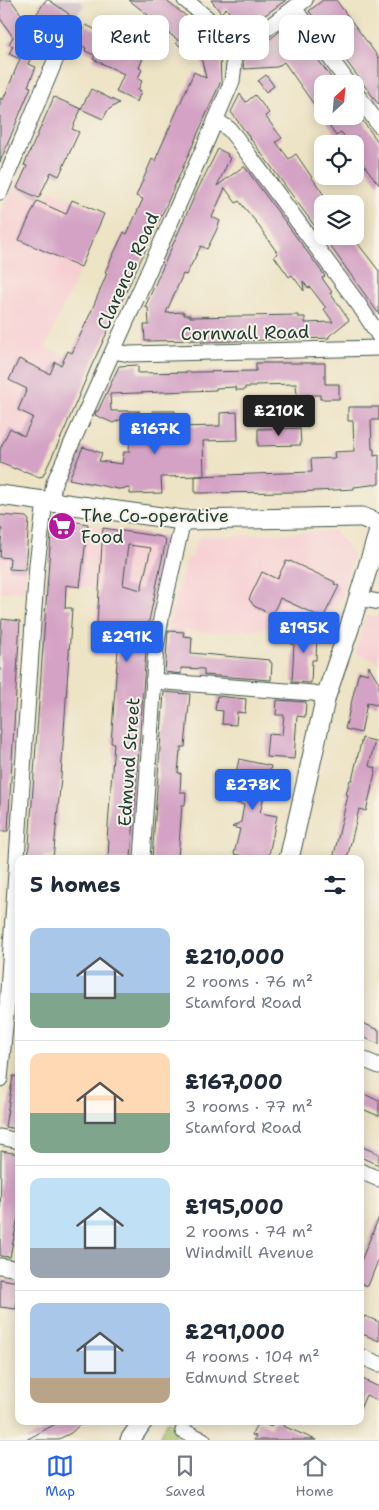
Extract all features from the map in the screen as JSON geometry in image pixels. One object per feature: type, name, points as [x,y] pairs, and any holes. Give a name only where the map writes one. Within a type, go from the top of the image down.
[{"type":"main road","points":[[0,495],[183,520],[362,517],[379,524]]},
{"type":"main road","points":[[290,855],[326,696],[379,531]]},
{"type":"main road","points":[[130,1440],[140,1425]]},
{"type":"street","points":[[185,0],[205,15]]},
{"type":"street","points":[[269,27],[300,4],[343,75]]},
{"type":"street","points":[[0,192],[55,60]]},
{"type":"street","name":"Clarence Road","points":[[19,855],[36,580],[48,502],[54,483],[216,120],[232,81],[233,60]]},
{"type":"street","points":[[364,104],[379,125]]},
{"type":"street","points":[[216,120],[229,129],[237,139],[359,305],[379,336]]},
{"type":"street","name":"Cornwall Road","points":[[113,352],[129,354],[379,348]]},
{"type":"street","name":"Edmund Street","points":[[142,855],[156,647],[183,520]]},
{"type":"street","points":[[358,598],[379,602]]},
{"type":"street","points":[[153,681],[314,693],[326,696]]},
{"type":"street","name":"Clarence Road","points":[[0,1079],[9,1005],[15,911]]},
{"type":"street","points":[[364,1060],[379,1066]]},
{"type":"street","points":[[0,1137],[15,1139]]},
{"type":"street","points":[[364,1173],[379,1179]]},
{"type":"street","points":[[0,1266],[15,1268]]},
{"type":"street","points":[[364,1358],[379,1364]]},
{"type":"street","points":[[183,1431],[203,1440]]},
{"type":"shaded area","points":[[42,0],[78,0],[84,5],[77,15],[51,15],[38,7]]},
{"type":"shaded area","points":[[13,187],[35,198],[37,196],[46,201],[51,190],[105,214],[45,347],[92,368],[43,476],[39,477],[0,468],[0,216]]},
{"type":"shaded area","points":[[0,510],[27,514],[29,520],[24,592],[0,592]]},
{"type":"shaded area","points":[[51,518],[168,538],[146,650],[117,647],[115,657],[93,656],[98,588],[47,584]]},
{"type":"shaded area","points":[[335,531],[353,553],[341,599],[326,625],[207,632],[167,630],[187,558],[192,558],[195,544],[200,537]]},
{"type":"shaded area","points":[[367,615],[379,617],[379,662],[355,653]]},
{"type":"green space","points":[[165,1425],[179,1425],[172,1440],[159,1440]]},
{"type":"building","points":[[0,0],[11,0],[22,15],[15,15],[15,57],[9,54],[13,46],[9,44],[13,37],[0,18]]},
{"type":"building","points":[[46,0],[49,0],[69,14],[36,15]]},
{"type":"building","points":[[129,0],[165,0],[185,15],[179,15],[179,45],[176,43],[178,40],[169,33],[169,15],[148,15]]},
{"type":"building","points":[[211,0],[286,0],[265,15],[231,15],[226,8],[221,13]]},
{"type":"building","points":[[323,0],[336,0],[347,15],[312,15],[309,11]]},
{"type":"building","points":[[354,24],[379,58],[379,105],[364,85],[364,75],[357,75],[345,60],[354,60]]},
{"type":"building","points":[[86,25],[92,28],[92,54],[85,51],[86,48],[82,46],[82,33]]},
{"type":"building","points":[[279,32],[279,60],[318,60],[329,75],[314,75],[314,105],[284,62],[277,67],[244,69],[244,60],[269,60],[269,40]]},
{"type":"building","points":[[20,60],[30,60],[28,64],[36,67],[28,86],[31,87],[0,162],[0,98],[3,100]]},
{"type":"building","points":[[95,60],[142,60],[139,68],[142,69],[138,79],[142,81],[138,90],[141,91],[137,102],[116,92],[124,74]]},
{"type":"building","points":[[202,60],[220,60],[221,81],[43,476],[39,477],[0,463],[0,449],[10,428],[24,436],[33,417],[18,410],[27,389],[9,380],[19,359],[50,374],[55,362],[61,365],[68,351],[72,353],[107,273],[105,272],[124,232],[127,234],[143,199],[136,196],[152,159],[155,161],[194,72],[206,78]]},
{"type":"building","points":[[266,75],[274,86],[266,92],[258,81]]},
{"type":"building","points":[[91,89],[119,103],[108,110],[103,119],[81,109]]},
{"type":"building","points":[[240,94],[246,102],[255,95],[269,113],[265,116],[282,138],[276,142],[289,159],[296,154],[314,180],[314,185],[317,185],[324,195],[314,195],[314,225],[231,112]]},
{"type":"building","points":[[54,97],[81,109],[72,129],[79,132],[59,176],[51,172],[39,198],[17,188],[27,166],[24,165]]},
{"type":"building","points":[[364,123],[379,143],[379,185],[364,165],[364,135],[343,135],[341,132],[335,135],[329,125],[364,125]]},
{"type":"building","points":[[218,149],[228,154],[227,156],[230,158],[217,186],[244,166],[325,276],[322,278],[332,292],[330,293],[349,320],[329,338],[201,342],[200,340],[145,341],[144,325],[149,325],[148,308],[145,307],[195,195]],"holes":[[[225,188],[236,203],[239,201],[256,222],[278,254],[274,256],[289,277],[292,275],[304,291],[303,281],[308,288],[310,287],[326,308],[324,309],[333,322],[305,323],[305,317],[298,317],[298,315],[190,317],[190,315],[184,315],[184,312],[166,313],[183,274],[186,275],[201,246],[207,249],[216,231],[220,221],[212,217]]]},
{"type":"building","points":[[72,200],[104,214],[81,267],[19,240],[37,201],[66,214]]},
{"type":"building","points":[[329,245],[359,245],[379,271],[379,314]]},
{"type":"building","points":[[256,363],[325,363],[325,384],[339,384],[339,399],[320,399],[320,395],[297,395],[296,384],[255,385],[255,387],[245,387],[245,390],[236,390],[235,387],[216,388],[216,390],[110,394],[111,411],[140,411],[113,423],[95,415],[119,366],[138,365],[138,373],[256,371]]},
{"type":"building","points":[[348,407],[379,407],[379,420],[371,420],[372,449],[374,449],[374,456],[379,455],[379,484],[354,487],[354,489],[296,492],[195,493],[195,476],[312,472],[311,459],[335,458],[334,452],[354,451],[353,421],[348,421]]},
{"type":"building","points":[[152,411],[175,411],[176,427],[220,426],[220,413],[237,412],[238,440],[203,441],[204,476],[161,477],[162,493],[130,494],[130,488],[118,489],[69,479],[83,447],[102,453],[99,461],[122,464],[124,452],[129,452],[130,428],[152,428]]},
{"type":"building","points":[[300,428],[301,445],[258,446],[258,429]]},
{"type":"building","points":[[0,515],[26,517],[29,520],[25,570],[9,569],[10,558],[0,557],[2,529],[0,528]]},
{"type":"building","points":[[52,518],[88,524],[80,587],[66,585],[65,608],[72,608],[61,777],[53,855],[28,855]]},
{"type":"building","points":[[103,528],[162,537],[166,540],[143,650],[146,650],[131,855],[108,855],[109,840],[107,840],[114,743],[111,743],[118,649],[96,639]],"holes":[[[128,545],[151,548],[141,590],[123,585]]]},
{"type":"building","points":[[286,561],[290,561],[335,582],[334,584],[339,586],[323,618],[280,598],[272,615],[254,606],[249,599],[262,572],[277,579]]},
{"type":"building","points":[[2,619],[20,621],[8,831],[0,831],[0,646]]},
{"type":"building","points":[[291,629],[317,629],[316,660],[312,660],[311,683],[292,682],[294,644],[291,644]]},
{"type":"building","points":[[168,631],[184,632],[183,636],[192,637],[191,653],[270,660],[272,663],[271,680],[204,675],[204,669],[181,668],[181,674],[165,672]]},
{"type":"building","points":[[369,666],[379,683],[379,697],[377,705],[367,703],[361,733],[345,729],[358,675],[360,672],[368,674]]},
{"type":"building","points":[[164,692],[190,694],[185,747],[181,747],[178,773],[181,773],[180,792],[186,792],[185,805],[182,805],[178,855],[152,855]]},
{"type":"building","points":[[217,696],[246,699],[245,713],[237,712],[236,725],[222,724],[223,711],[215,710]]},
{"type":"building","points":[[277,700],[306,702],[305,717],[297,716],[294,759],[266,757],[268,734],[282,735],[284,715],[276,715]]},
{"type":"building","points":[[362,738],[375,741],[369,766],[376,768],[366,811],[359,809],[348,855],[334,855],[348,795],[346,794],[350,780],[352,780]]},
{"type":"building","points":[[239,759],[271,766],[260,813],[277,816],[269,855],[234,854],[240,829],[232,827],[241,822],[244,805],[230,801]]},
{"type":"building","points":[[364,1024],[379,1030],[379,1044],[364,1038]]},
{"type":"building","points":[[13,1076],[15,1076],[15,1128],[5,1127]]},
{"type":"building","points":[[364,1094],[379,1101],[379,1116],[364,1110]]},
{"type":"building","points":[[364,1148],[379,1154],[379,1165],[364,1159]]},
{"type":"building","points":[[1,1151],[15,1153],[15,1232],[10,1257],[0,1256]]},
{"type":"building","points":[[379,1217],[379,1258],[368,1286],[364,1284],[364,1253]]},
{"type":"building","points":[[0,1279],[15,1281],[15,1309],[0,1307]]},
{"type":"building","points":[[365,1316],[379,1322],[379,1341],[364,1335]]},
{"type":"building","points":[[364,1380],[379,1387],[379,1401],[366,1395],[364,1400]]},
{"type":"building","points":[[54,1425],[80,1425],[71,1433],[57,1440],[26,1440]]},
{"type":"building","points":[[256,1425],[271,1427],[272,1425],[284,1425],[316,1440],[254,1440],[256,1436],[252,1435]]},
{"type":"place","name":"The Co-operative Food","points":[[62,526]]}]
